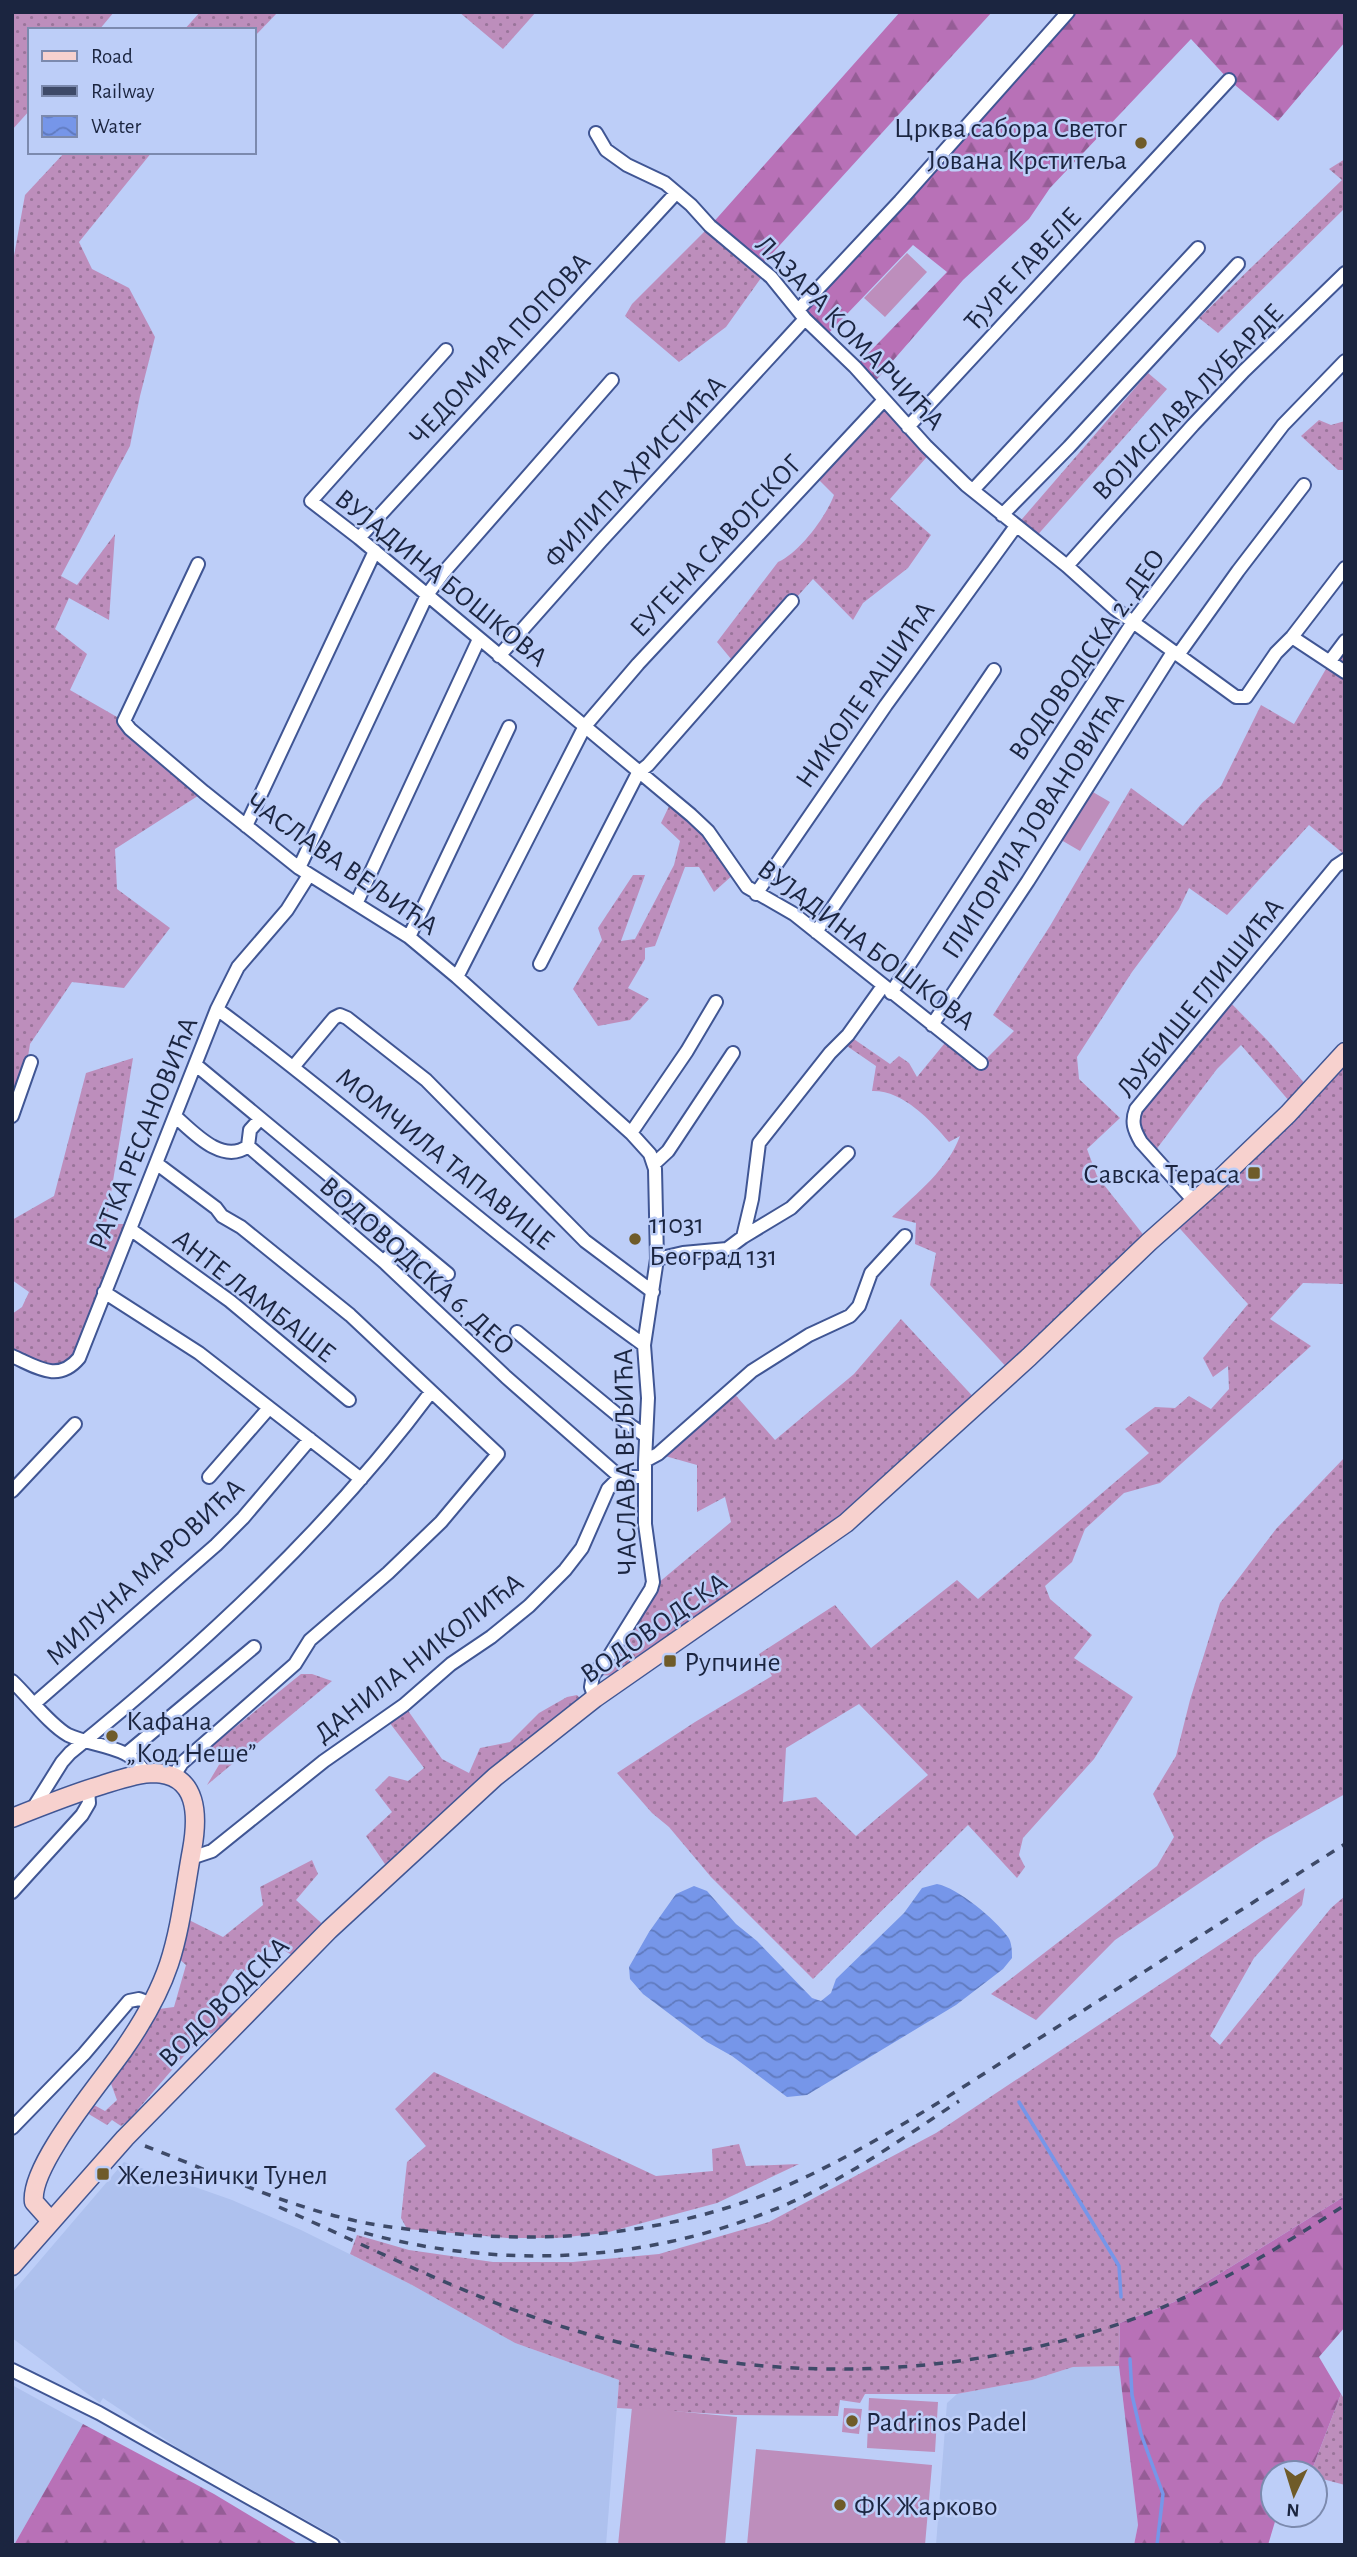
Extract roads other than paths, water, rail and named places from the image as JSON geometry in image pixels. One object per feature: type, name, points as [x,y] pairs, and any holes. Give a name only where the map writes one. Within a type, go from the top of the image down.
[{"type":"main road","name":"ВОДОВОДСКА","points":[[12,2266],[55,2215],[154,2108],[329,1930],[495,1777],[595,1698],[846,1523],[1029,1357],[1288,1114],[1345,1052]]},
{"type":"main road","points":[[12,1818],[88,1790],[145,1774],[160,1773],[173,1777],[186,1787],[196,1808],[191,1858],[169,1964],[152,2004],[66,2131],[39,2176],[33,2193],[34,2202],[55,2215]]},
{"type":"street","name":"ФИЛИПА ХРИСТИЋА","points":[[499,656],[1068,12]]},
{"type":"street","name":"ЂУРЕ ГАВЕЛЕ","points":[[908,427],[1228,80]]},
{"type":"street","name":"ЛАЗАРА КОМАРЧИЋА","points":[[596,133],[606,150],[627,165],[665,183],[710,226],[771,277],[908,427],[973,490],[1133,622],[1229,693],[1241,698],[1246,696],[1276,653],[1292,636]]},
{"type":"street","name":"ЧЕДОМИРА ПОПОВА","points":[[359,538],[676,193]]},
{"type":"street","points":[[973,490],[1198,248]]},
{"type":"street","points":[[1002,515],[1069,447],[1238,264]]},
{"type":"street","name":"ВОЈИСЛАВА ЛУБАРДЕ","points":[[1067,566],[1210,407],[1345,273]]},
{"type":"street","name":"ВУЈАДИНА БОШКОВА","points":[[446,349],[311,501],[359,538],[708,831],[735,873],[756,894],[794,914],[981,1063]]},
{"type":"street","name":"ВОДОВОДСКА 2. ДЕО","points":[[743,1237],[752,1199],[759,1143],[830,1053],[887,989],[1133,622],[1283,425],[1345,361]]},
{"type":"street","name":"РАТКА РЕСАНОВИЋА","points":[[12,1356],[48,1371],[64,1371],[79,1357],[217,1009],[238,967],[287,910],[427,595],[444,572],[612,380]]},
{"type":"street","name":"ЕУГЕНА САВОЈСКОГ","points":[[457,977],[585,726],[648,654],[884,400]]},
{"type":"street","name":"ГЛИГОРИЈА ЈОВАНОВИЋА","points":[[932,1025],[1175,653],[1304,485]]},
{"type":"street","name":"НИКОЛЕ РАШИЋА","points":[[756,894],[886,705],[1016,526]]},
{"type":"street","points":[[246,826],[374,551]]},
{"type":"street","name":"ЧАСЛАВА ВЕЉИЋА","points":[[198,564],[124,722],[246,826],[304,871],[409,937],[457,977],[631,1133],[650,1154],[654,1164],[657,1258],[644,1345],[648,1398],[645,1524],[653,1582],[610,1655],[593,1675],[590,1685],[595,1698]]},
{"type":"street","points":[[1345,568],[1292,636],[1345,672]]},
{"type":"street","points":[[540,964],[638,773],[648,765],[792,601]]},
{"type":"street","points":[[357,902],[479,639]]},
{"type":"street","points":[[1330,662],[1345,641]]},
{"type":"street","points":[[816,932],[995,670]]},
{"type":"street","points":[[409,937],[509,727]]},
{"type":"street","name":"ЉУБИШЕ ГЛИШИЋА","points":[[1194,1201],[1134,1131],[1132,1119],[1136,1109],[1336,866],[1345,860]]},
{"type":"street","points":[[631,1133],[687,1051],[716,1002]]},
{"type":"street","name":"МОМЧИЛА ТАПАВИЦЕ","points":[[217,1009],[294,1066],[559,1282],[644,1345]]},
{"type":"street","points":[[294,1066],[334,1018],[340,1015],[347,1018],[426,1080],[585,1241],[653,1292]]},
{"type":"street","points":[[654,1164],[668,1151],[733,1053]]},
{"type":"street","points":[[12,1116],[31,1062]]},
{"type":"street","points":[[196,1065],[448,1274]]},
{"type":"street","points":[[176,1117],[215,1148],[235,1152],[248,1146],[250,1130],[260,1119]]},
{"type":"street","name":"ВОДОВОДСКА 6. ДЕО","points":[[248,1146],[384,1262],[506,1377],[620,1477]]},
{"type":"street","points":[[657,1258],[727,1249],[791,1208],[848,1153]]},
{"type":"street","points":[[156,1163],[350,1315],[498,1454],[441,1522],[318,1632],[295,1664],[179,1766],[173,1777]]},
{"type":"street","name":"АНТЕ ЛАМБАШЕ","points":[[130,1229],[230,1301],[349,1400]]},
{"type":"street","points":[[645,1461],[658,1454],[752,1371],[810,1335],[850,1316],[859,1306],[871,1273],[905,1236]]},
{"type":"street","points":[[384,1262],[404,1238]]},
{"type":"street","points":[[104,1292],[189,1346],[360,1479]]},
{"type":"street","points":[[517,1332],[646,1436]]},
{"type":"street","points":[[32,1810],[62,1762],[239,1607],[396,1440],[431,1392]]},
{"type":"street","points":[[209,1477],[269,1408]]},
{"type":"street","points":[[12,1491],[75,1424]]},
{"type":"street","name":"МИЛУНА МАРОВИЋА","points":[[35,1703],[216,1545],[243,1518],[310,1439]]},
{"type":"street","points":[[620,1477],[645,1477]]},
{"type":"street","name":"ДАНИЛА НИКОЛИЋА","points":[[191,1858],[212,1851],[324,1761],[386,1718],[451,1664],[512,1621],[543,1592],[582,1548],[608,1489],[620,1477]]},
{"type":"street","points":[[126,1754],[254,1647]]},
{"type":"street","points":[[12,1681],[63,1731],[126,1754],[138,1761],[145,1774]]},
{"type":"street","points":[[12,1892],[82,1815],[89,1803],[88,1790]]},
{"type":"street","points":[[12,2128],[84,2054],[130,2001],[139,1999],[152,2004]]},
{"type":"street","points":[[12,2370],[99,2413],[333,2545]]},
{"type":"water","points":[[937,1884],[955,1891],[976,1905],[994,1922],[1009,1939],[1012,1958],[1003,1969],[956,2005],[807,2095],[787,2097],[643,1994],[630,1979],[629,1967],[649,1932],[676,1894],[694,1886],[707,1891],[736,1924],[757,1941],[812,1998],[821,2001],[831,1993],[836,1979],[904,1913],[922,1888]]},
{"type":"waterway","points":[[1019,2102],[1119,2266],[1121,2297]]},
{"type":"waterway","points":[[1130,2359],[1132,2395],[1141,2434],[1163,2494],[1157,2545]]},
{"type":"railway","points":[[145,2146],[294,2204],[355,2221],[390,2227],[484,2236],[532,2237],[580,2235],[674,2222],[765,2194],[810,2175],[870,2143],[958,2091],[1345,1844]]},
{"type":"railway","points":[[347,2228],[402,2242],[457,2251],[512,2255],[568,2255],[623,2250],[678,2240],[732,2225],[808,2195],[874,2157],[959,2101]]},
{"type":"railway","points":[[279,2207],[444,2282],[545,2321],[615,2341],[687,2356],[759,2366],[832,2369],[905,2367],[977,2358],[1049,2344],[1119,2324],[1207,2287],[1345,2205]]},
{"type":"place","name":"Црква сабора Светог Јована Крститеља","points":[[1141,143]]},
{"type":"place","name":"Савска Тераса","points":[[1254,1173]]},
{"type":"place","name":"11031 Београд 131","points":[[635,1239]]},
{"type":"place","name":"Рупчине","points":[[670,1661]]},
{"type":"place","name":"Кафана „Код Неше”","points":[[112,1736]]},
{"type":"place","name":"Железнички Тунел","points":[[103,2174]]},
{"type":"place","name":"Padrinos Padel","points":[[852,2421]]},
{"type":"place","name":"ФК Жарково","points":[[840,2505]]}]
